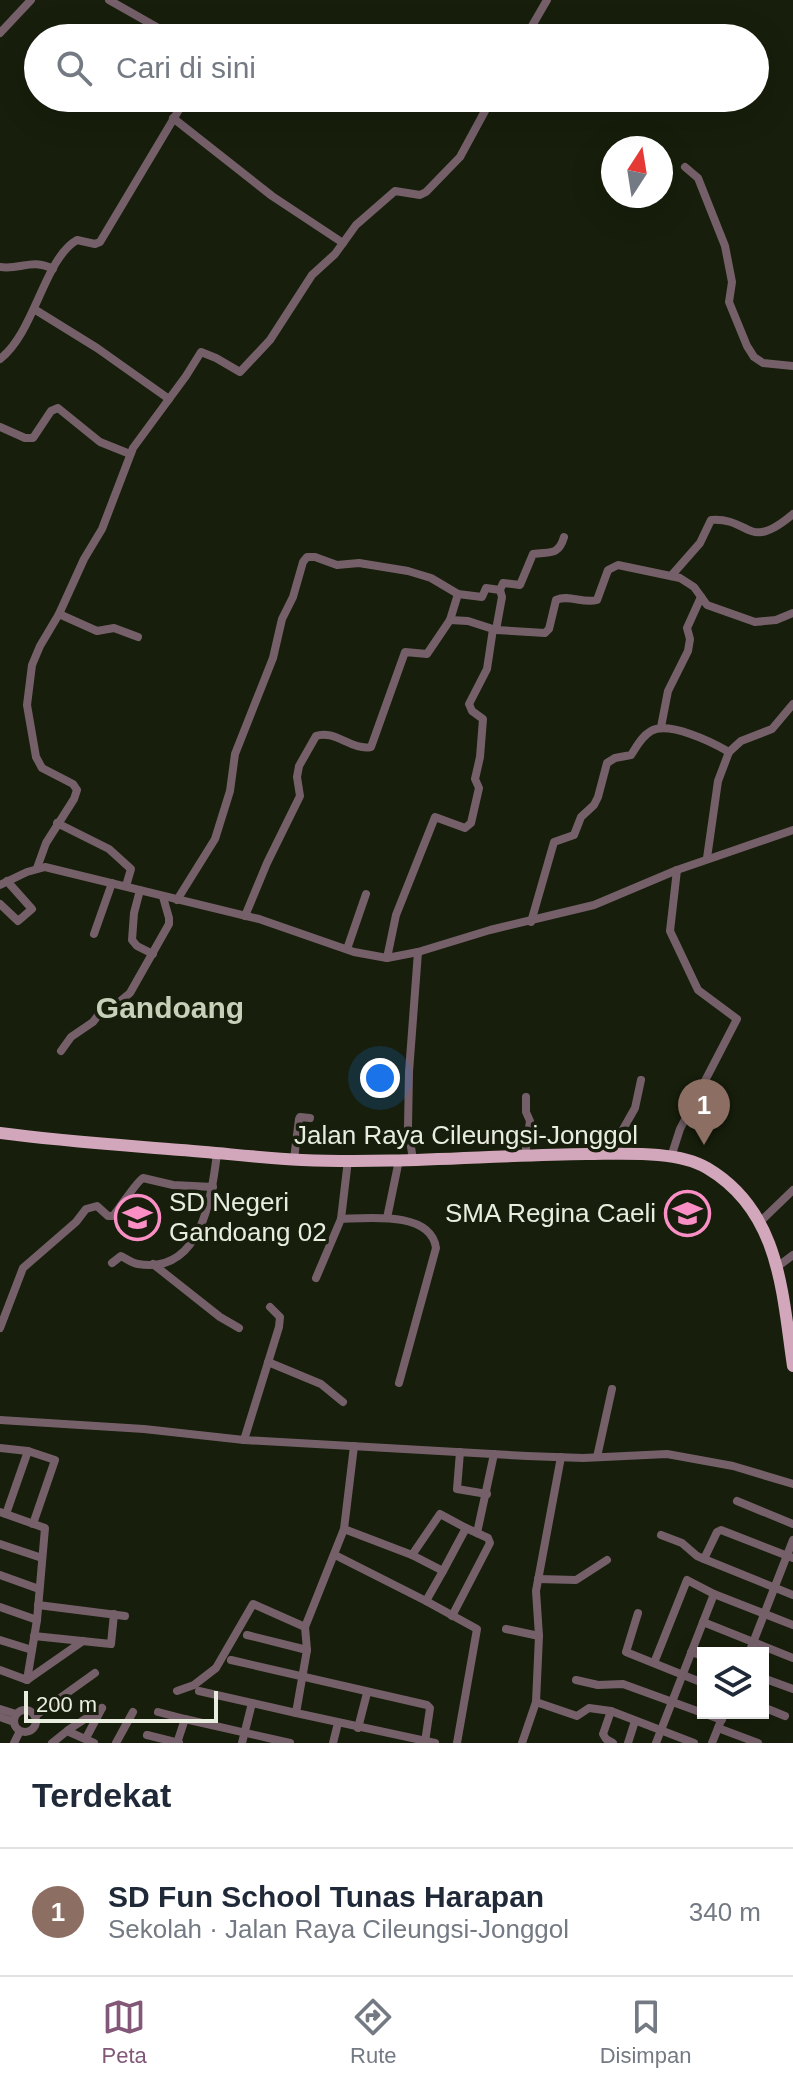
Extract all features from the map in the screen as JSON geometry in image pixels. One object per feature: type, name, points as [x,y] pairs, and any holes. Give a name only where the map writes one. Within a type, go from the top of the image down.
[{"type":"main road","name":"Jalan Raya Cileungsi-Jonggol","points":[[0,1133],[73,1142],[294,1159],[406,1160],[609,1154],[671,1157],[709,1170],[728,1185],[760,1222],[777,1267],[793,1364]]},
{"type":"street","points":[[0,33],[31,0]]},
{"type":"street","points":[[109,0],[151,24]]},
{"type":"street","points":[[533,24],[547,0]]},
{"type":"street","points":[[0,359],[16,343],[53,269],[72,242],[100,242],[177,112]]},
{"type":"street","points":[[37,868],[57,823],[77,790],[73,784],[42,768],[36,757],[27,705],[32,665],[102,529],[130,454],[201,352],[240,372],[246,368],[279,329],[312,275],[335,254],[356,225],[395,191],[420,195],[452,167],[484,112]]},
{"type":"street","points":[[173,118],[260,186],[343,243]]},
{"type":"street","points":[[685,167],[698,178],[725,246],[732,282],[729,302],[747,346],[754,357],[763,363],[793,366]]},
{"type":"street","points":[[0,267],[35,263],[53,269]]},
{"type":"street","points":[[34,309],[97,348],[169,399]]},
{"type":"street","points":[[0,427],[25,438],[33,438],[51,411],[58,408],[100,442],[130,454]]},
{"type":"street","points":[[671,576],[700,543],[711,520],[764,533],[770,532],[793,514]]},
{"type":"street","points":[[387,958],[396,915],[435,817],[465,828],[471,823],[479,788],[475,779],[483,719],[472,711],[469,704],[487,669],[502,597],[500,590],[503,583],[522,584],[533,554],[552,554],[559,549],[564,537]]},
{"type":"street","points":[[177,900],[215,839],[230,791],[235,754],[273,658],[282,619],[307,557],[337,565],[359,563],[408,571],[431,578],[458,594],[482,597],[486,588],[500,590]]},
{"type":"street","points":[[450,620],[468,621],[494,630],[545,633],[549,629],[556,600],[562,597],[586,602],[597,600],[608,570],[613,567],[671,576],[694,587],[712,607],[755,622],[776,620],[793,613]]},
{"type":"street","points":[[245,916],[300,796],[299,766],[316,736],[326,734],[361,748],[371,747],[405,652],[427,654],[450,620],[458,594]]},
{"type":"street","points":[[661,727],[668,691],[688,651],[690,639],[687,628],[701,597]]},
{"type":"street","points":[[59,614],[97,631],[114,628],[138,637]]},
{"type":"street","points":[[707,858],[718,781],[729,752],[741,741],[772,729],[793,704]]},
{"type":"street","points":[[531,922],[550,848],[557,840],[574,835],[581,817],[594,805],[607,763],[631,755],[643,737],[661,727],[708,741],[729,752]]},
{"type":"street","points":[[57,823],[116,853],[131,869],[126,886]]},
{"type":"street","points":[[0,904],[18,921],[32,909],[3,883],[37,868],[76,873],[245,916],[369,956],[387,958],[594,905],[707,858],[793,830]]},
{"type":"street","points":[[671,1157],[680,1129],[737,1019],[698,990],[670,931],[677,870]]},
{"type":"street","points":[[94,934],[112,883]]},
{"type":"street","points":[[140,890],[132,940],[153,954]]},
{"type":"street","points":[[347,949],[366,894]]},
{"type":"street","points":[[61,1051],[66,1041],[93,1022],[99,1012],[130,993],[169,924],[163,897]]},
{"type":"street","points":[[387,1218],[406,1160],[418,952]]},
{"type":"street","points":[[609,1154],[635,1108],[641,1080]]},
{"type":"street","points":[[525,1155],[530,1121],[526,1112],[526,1097]]},
{"type":"street","points":[[294,1159],[299,1119],[310,1118]]},
{"type":"street","points":[[112,1263],[121,1256],[137,1264],[153,1264],[171,1260],[184,1252],[192,1243],[209,1204],[217,1153]]},
{"type":"street","points":[[316,1278],[341,1219],[348,1160]]},
{"type":"street","points":[[0,1328],[23,1268],[76,1222],[86,1209],[97,1206],[108,1216],[113,1216],[132,1193],[137,1181],[143,1178],[173,1185],[213,1187]]},
{"type":"street","points":[[760,1222],[793,1190]]},
{"type":"street","points":[[341,1219],[387,1218],[426,1227],[435,1241],[436,1248],[399,1383]]},
{"type":"street","points":[[777,1267],[793,1255]]},
{"type":"street","points":[[153,1264],[220,1317],[239,1328]]},
{"type":"street","points":[[244,1440],[280,1317],[270,1307]]},
{"type":"street","points":[[268,1362],[321,1384],[343,1402]]},
{"type":"street","points":[[597,1457],[612,1389]]},
{"type":"street","points":[[0,1420],[144,1429],[244,1440],[494,1454],[561,1457],[659,1454],[693,1457],[793,1484]]},
{"type":"street","points":[[296,1713],[307,1650],[305,1627],[344,1529],[354,1446]]},
{"type":"street","points":[[0,1448],[28,1451],[55,1460],[33,1524]]},
{"type":"street","points":[[27,1680],[37,1620],[45,1528],[3,1513],[28,1451]]},
{"type":"street","points":[[460,1452],[457,1489],[487,1494]]},
{"type":"street","points":[[477,1533],[494,1454]]},
{"type":"street","points":[[522,1743],[536,1702],[538,1579],[561,1457]]},
{"type":"street","points":[[737,1501],[793,1524]]},
{"type":"street","points":[[412,1555],[440,1514],[488,1538],[490,1543],[452,1616]]},
{"type":"street","points":[[426,1601],[466,1528]]},
{"type":"street","points":[[344,1529],[412,1555],[443,1571]]},
{"type":"street","points":[[704,1559],[717,1532],[721,1530],[789,1557]]},
{"type":"street","points":[[661,1535],[682,1543],[695,1555],[793,1595]]},
{"type":"street","points":[[751,1647],[772,1587],[789,1557],[793,1540]]},
{"type":"street","points":[[0,1544],[42,1558]]},
{"type":"street","points":[[335,1555],[477,1629],[457,1743]]},
{"type":"street","points":[[538,1579],[576,1580],[607,1560]]},
{"type":"street","points":[[0,1575],[39,1589]]},
{"type":"street","points":[[654,1663],[687,1580],[762,1615],[793,1625]]},
{"type":"street","points":[[656,1743],[714,1594]]},
{"type":"street","points":[[177,1691],[194,1685],[216,1668],[253,1604],[305,1627]]},
{"type":"street","points":[[38,1605],[125,1616]]},
{"type":"street","points":[[0,1607],[37,1620]]},
{"type":"street","points":[[638,1613],[626,1652],[697,1681]]},
{"type":"street","points":[[34,1636],[111,1644],[114,1614]]},
{"type":"street","points":[[703,1622],[793,1658]]},
{"type":"street","points":[[506,1629],[539,1636]]},
{"type":"street","points":[[247,1635],[307,1650]]},
{"type":"street","points":[[0,1640],[32,1650]]},
{"type":"street","points":[[27,1680],[83,1641]]},
{"type":"street","points":[[691,1652],[697,1654]]},
{"type":"street","points":[[199,1691],[338,1723],[396,1740],[429,1742],[429,1706],[231,1660]]},
{"type":"street","points":[[0,1670],[27,1680]]},
{"type":"street","points":[[35,1716],[95,1673]]},
{"type":"street","points":[[576,1680],[598,1685],[623,1684],[721,1720],[758,1743]]},
{"type":"street","points":[[769,1680],[793,1689]]},
{"type":"street","points":[[358,1728],[367,1693]]},
{"type":"street","points":[[536,1702],[577,1716],[589,1708],[611,1711],[660,1729],[682,1741],[694,1743]]},
{"type":"street","points":[[242,1743],[252,1703]]},
{"type":"street","points":[[52,1743],[67,1731],[102,1708],[90,1741],[67,1731]]},
{"type":"street","points":[[0,1709],[15,1718],[20,1731],[14,1743]]},
{"type":"street","points":[[769,1709],[785,1716]]},
{"type":"street","points":[[0,1717],[15,1718],[26,1710],[35,1716]]},
{"type":"street","points":[[611,1711],[601,1740],[613,1743]]},
{"type":"street","points":[[116,1743],[133,1712]]},
{"type":"street","points":[[158,1712],[290,1743]]},
{"type":"street","points":[[20,1731],[28,1732],[35,1727],[35,1716]]},
{"type":"street","points":[[147,1735],[178,1743],[185,1719]]},
{"type":"street","points":[[712,1743],[721,1720]]},
{"type":"street","points":[[628,1743],[635,1721]]},
{"type":"street","points":[[333,1743],[338,1723]]},
{"type":"place","name":"SD Fun School Tunas Harapan","points":[[704,1145]]},
{"type":"place","name":"SMA Regina Caeli","points":[[687,1213]]},
{"type":"place","name":"SD Negeri Gandoang 02","points":[[138,1217]]},
{"type":"district","name":"Gandoang","points":[[170,1007]]}]
